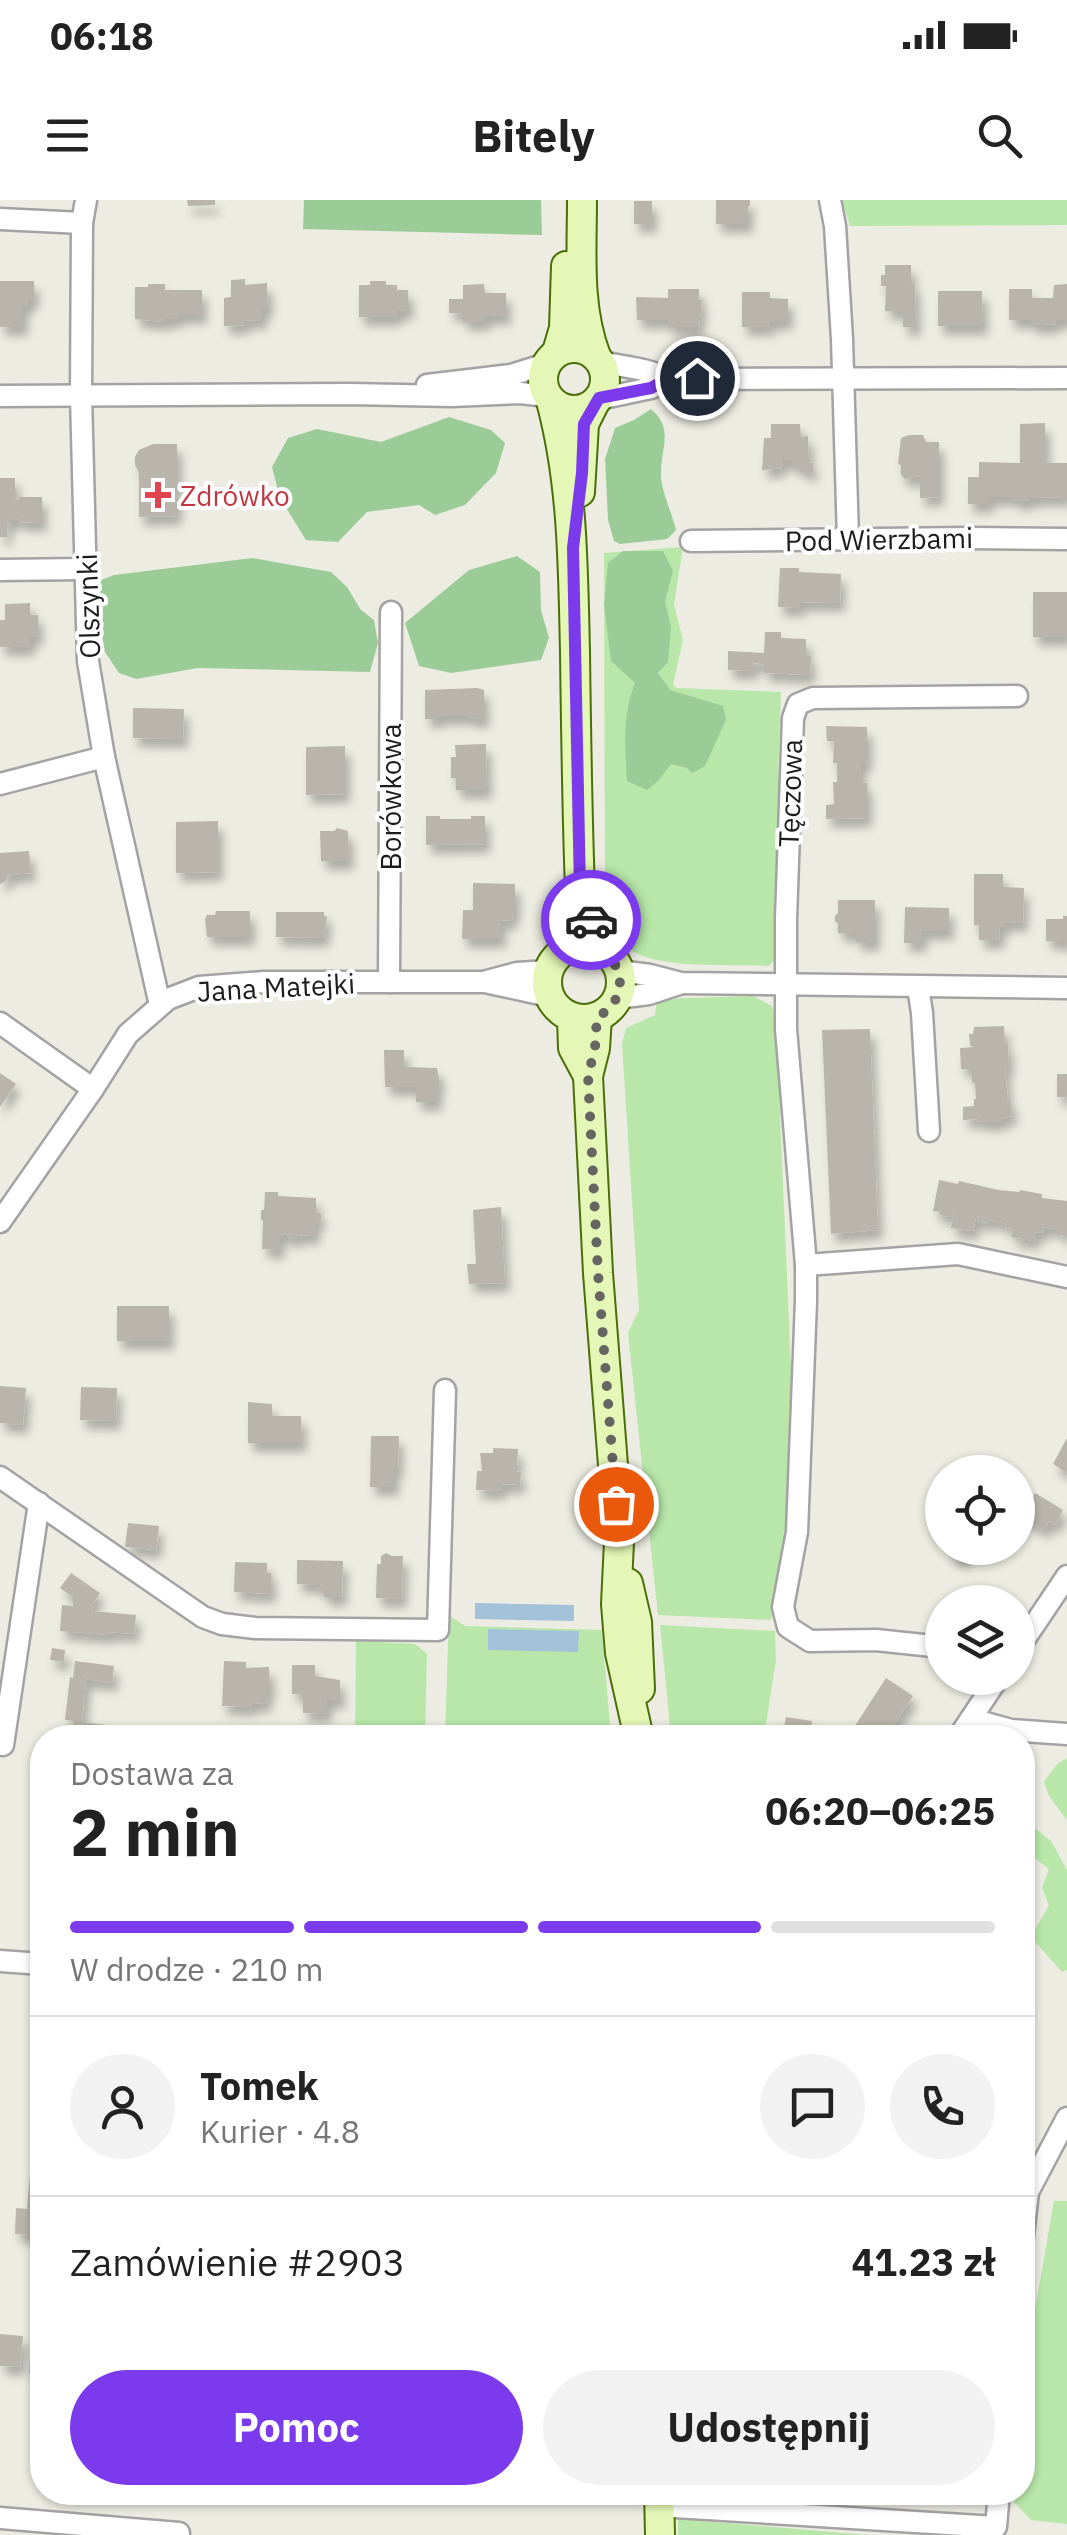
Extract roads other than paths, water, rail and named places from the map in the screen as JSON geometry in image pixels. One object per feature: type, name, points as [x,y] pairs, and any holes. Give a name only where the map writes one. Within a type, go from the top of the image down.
[{"type":"street","name":"Olszynki","points":[[86,200],[82,224],[81,396],[88,661],[104,757],[160,1005]]},
{"type":"street","points":[[569,200],[564,328],[542,378],[559,431],[573,548],[580,890],[597,948]]},
{"type":"street","points":[[573,548],[584,424],[606,380],[586,330],[582,200]]},
{"type":"street","points":[[830,200],[836,226],[848,540]]},
{"type":"street","points":[[0,220],[82,224]]},
{"type":"street","points":[[350,394],[496,377],[574,348],[667,379],[1067,378]]},
{"type":"street","points":[[0,396],[520,393],[549,398],[563,409],[573,410],[651,388],[667,379]]},
{"type":"street","name":"Pod Wierzbami","points":[[692,541],[1067,539]]},
{"type":"street","points":[[0,570],[85,568]]},
{"type":"street","name":"Borówkowa","points":[[389,982],[390,612]]},
{"type":"street","name":"Tęczowa","points":[[787,983],[793,718],[798,704],[812,698],[1016,696]]},
{"type":"street","points":[[0,784],[104,757]]},
{"type":"street","points":[[568,949],[570,919],[580,890]]},
{"type":"street","points":[[640,1725],[637,1622],[619,1542],[588,1076],[573,1048],[601,1001],[607,953],[582,945],[556,958],[549,984],[554,1006],[601,1001],[649,994],[681,983],[1067,988]]},
{"type":"street","name":"Jana Matejki","points":[[0,1222],[128,1034],[168,998],[199,987],[264,982],[486,982],[517,973],[549,984]]},
{"type":"street","points":[[787,983],[786,1029],[806,1301],[797,1532],[783,1606],[788,1627],[810,1640],[876,1640],[925,1646]]},
{"type":"street","points":[[918,987],[929,1131]]},
{"type":"street","points":[[0,1024],[93,1089]]},
{"type":"street","points":[[806,1265],[958,1254],[1067,1277]]},
{"type":"street","points":[[0,1477],[203,1617],[222,1624],[255,1628],[438,1630],[445,1390]]},
{"type":"street","points":[[3,1745],[38,1503]]},
{"type":"street","points":[[1035,1624],[1067,1576]]},
{"type":"street","points":[[967,1725],[987,1695]]},
{"type":"street","points":[[970,1720],[991,1725]]},
{"type":"street","points":[[1035,1732],[1067,1734]]},
{"type":"street","points":[[0,1961],[30,1963]]},
{"type":"street","points":[[1035,2179],[1067,2118]]},
{"type":"street","points":[[659,2505],[660,2535]]},
{"type":"street","points":[[810,2505],[996,2527],[998,2505]]},
{"type":"street","points":[[0,2518],[50,2529],[179,2533]]},
{"type":"water","points":[[475,1603],[574,1605],[574,1621],[475,1619]]},
{"type":"water","points":[[488,1629],[579,1631],[578,1652],[488,1650]]},
{"type":"place","name":"Zdrówko","points":[[158,495]]}]
